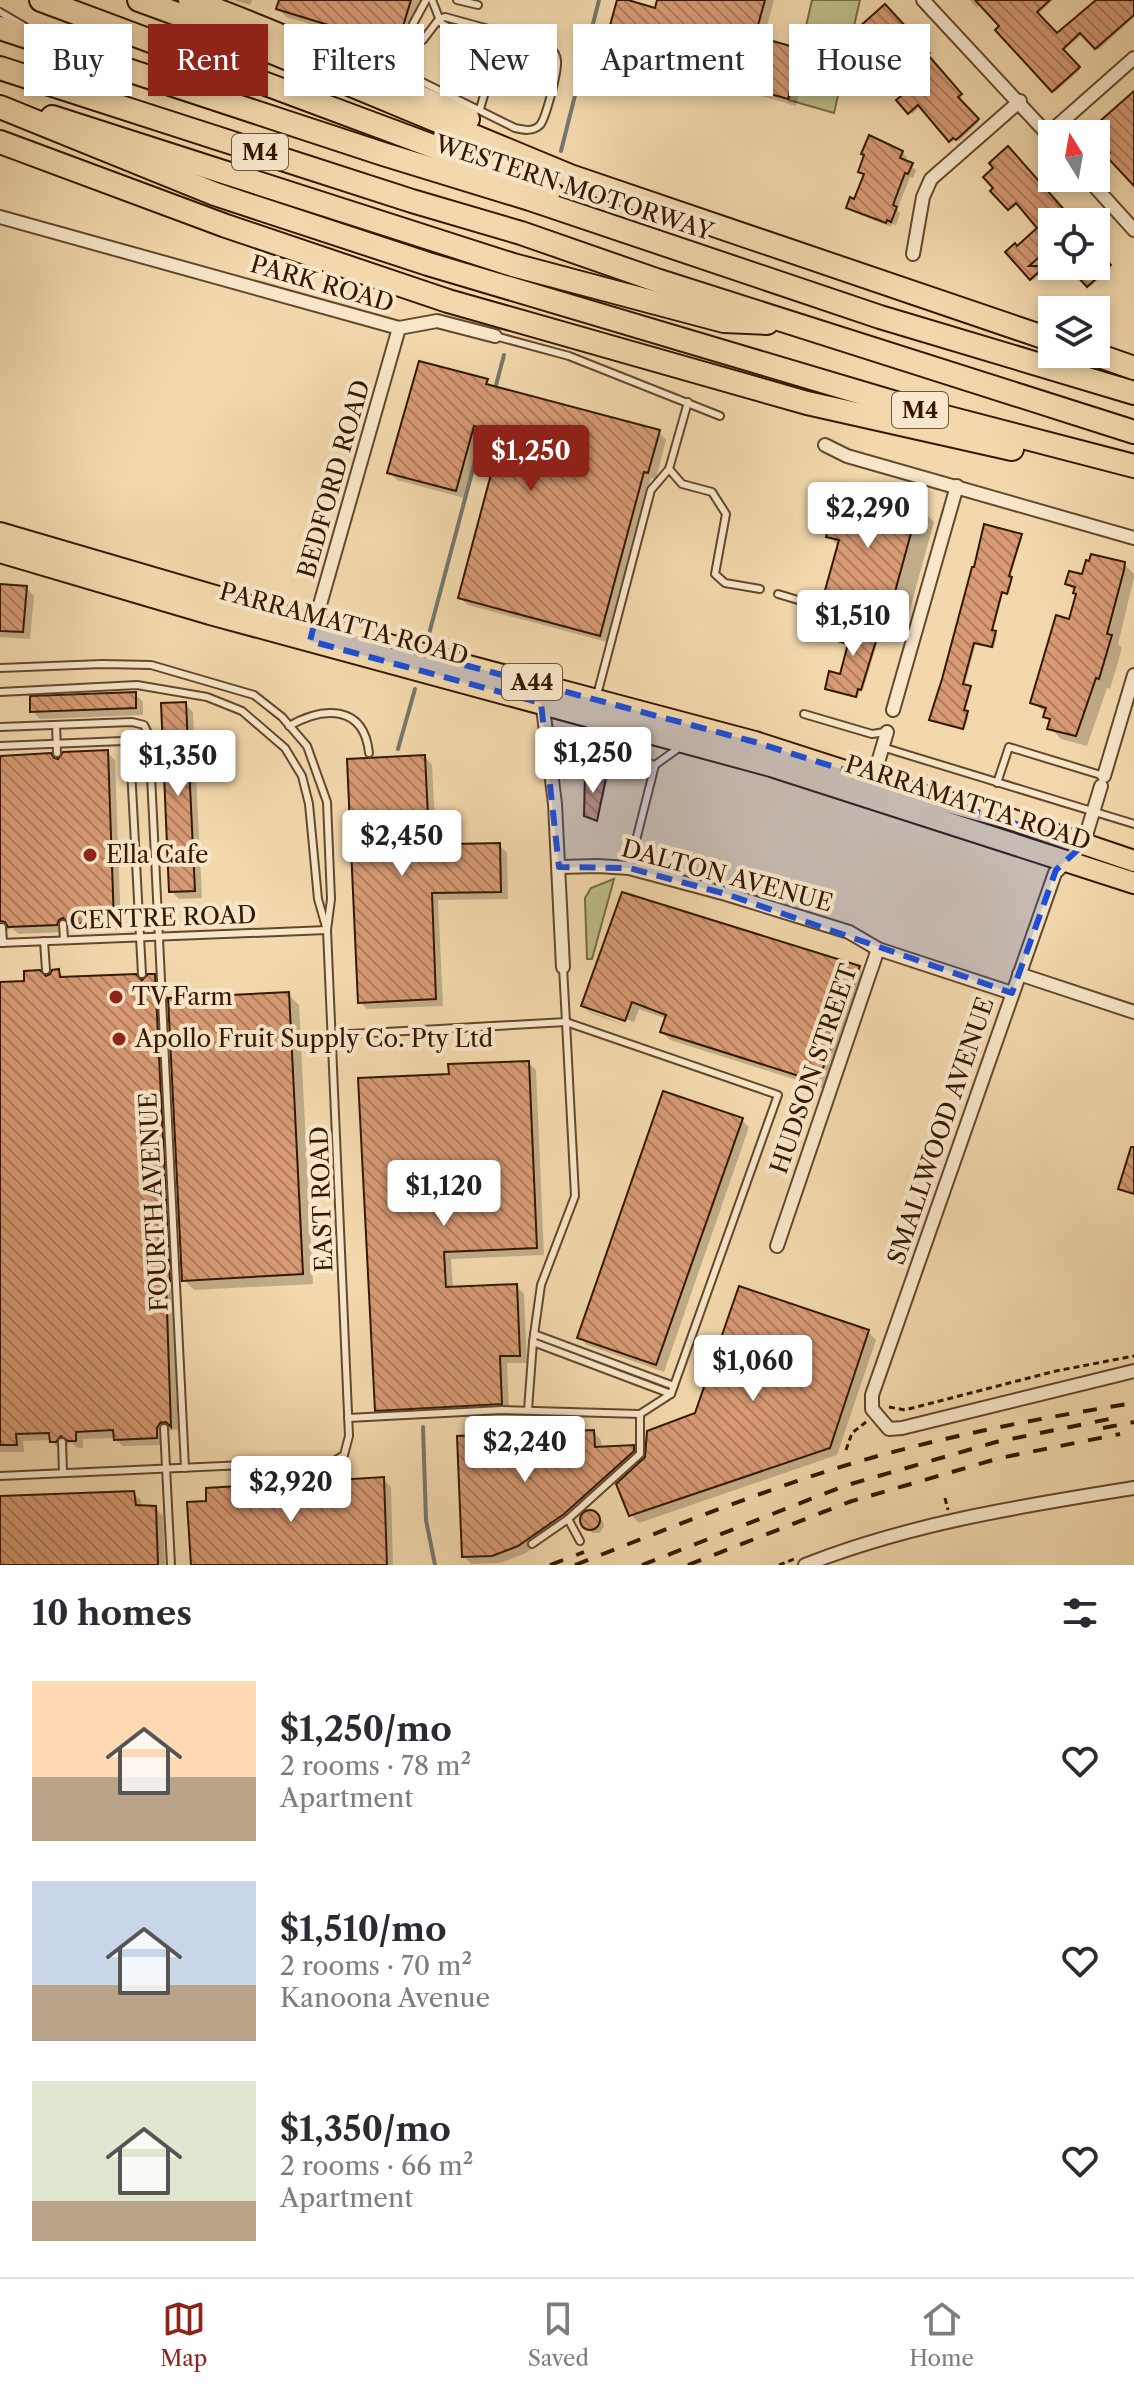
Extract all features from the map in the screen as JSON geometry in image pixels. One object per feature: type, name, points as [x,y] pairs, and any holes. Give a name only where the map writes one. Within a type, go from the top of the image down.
[{"type":"highway","points":[[41,0],[567,187]]},
{"type":"highway","name":"WESTERN MOTORWAY","points":[[139,0],[207,25],[536,175]]},
{"type":"highway","points":[[190,0],[252,22],[364,70],[536,175],[567,187]]},
{"type":"highway","name":"WESTERN MOTORWAY","points":[[0,28],[24,36]]},
{"type":"highway","name":"M4","points":[[0,68],[1134,432]]},
{"type":"highway","name":"WESTERN MOTORWAY","points":[[132,71],[383,154],[536,175]]},
{"type":"highway","points":[[0,105],[87,127],[545,274],[724,321],[796,325]]},
{"type":"highway","name":"M4","points":[[0,105],[215,194],[507,288],[926,412],[1134,466]]},
{"type":"highway","points":[[0,142],[497,326],[807,403],[1134,474]]},
{"type":"highway","name":"WESTERN MOTORWAY","points":[[567,187],[602,223],[880,317],[1134,393]]},
{"type":"highway","name":"WESTERN MOTORWAY","points":[[567,187],[719,226],[1038,335]]},
{"type":"highway","points":[[1110,360],[1134,368]]},
{"type":"highway","name":"PARRAMATTA ROAD","points":[[0,533],[312,633]]},
{"type":"highway","name":"PARRAMATTA ROAD","points":[[0,552],[594,708],[755,742],[1065,862],[1134,883]]},
{"type":"highway","name":"PARRAMATTA ROAD","points":[[594,708],[686,743],[870,788],[910,792],[1004,817],[1134,861]]},
{"type":"street","points":[[923,0],[1038,122]]},
{"type":"street","points":[[1067,120],[1134,58]]},
{"type":"street","points":[[913,254],[923,197],[931,179],[1020,101]]},
{"type":"street","points":[[1100,192],[1134,230]]},
{"type":"street","name":"PARK ROAD","points":[[0,217],[399,328],[437,321],[497,326]]},
{"type":"street","name":"BEDFORD ROAD","points":[[312,633],[399,328]]},
{"type":"street","points":[[825,445],[847,456],[1134,538]]},
{"type":"street","points":[[893,710],[957,486]]},
{"type":"street","points":[[1083,845],[1134,675]]},
{"type":"street","points":[[543,695],[555,804],[563,967]]},
{"type":"street","points":[[870,788],[887,732]]},
{"type":"street","name":"SMALLWOOD AVENUE","points":[[877,1418],[872,1409],[872,1395],[1056,870],[1083,845]]},
{"type":"street","name":"DALTON AVENUE","points":[[559,867],[629,868],[849,932],[878,949]]},
{"type":"street","name":"HUDSON STREET","points":[[777,1246],[878,949],[1012,993]]},
{"type":"street","points":[[1019,974],[1134,1012]]},
{"type":"street","points":[[877,1418],[889,1429],[902,1428],[1134,1371]]},
{"type":"street","points":[[805,1565],[861,1545],[974,1514],[1134,1488]]},
{"type":"lane","points":[[413,24],[426,0]]},
{"type":"lane","points":[[432,0],[439,19],[445,24]]},
{"type":"lane","points":[[457,0],[478,5]]},
{"type":"lane","points":[[0,12],[24,27]]},
{"type":"lane","points":[[470,24],[445,17],[439,19],[423,40],[406,43],[401,48],[397,66],[402,72],[515,128],[528,130],[539,126],[545,116],[549,96]]},
{"type":"lane","points":[[480,109],[484,96]]},
{"type":"lane","points":[[528,334],[569,356],[720,416]]},
{"type":"lane","points":[[589,738],[594,708],[651,490],[669,469],[688,402]]},
{"type":"lane","points":[[669,469],[682,484],[712,492],[726,514],[715,574],[725,583],[760,589]]},
{"type":"lane","points":[[778,594],[914,635]]},
{"type":"lane","points":[[0,668],[151,665],[254,695],[307,746],[327,802],[331,899],[327,930]]},
{"type":"lane","points":[[0,692],[137,685],[207,697],[242,711],[285,748],[302,776],[309,804],[318,899],[327,930]]},
{"type":"lane","points":[[289,726],[310,714],[339,713],[356,722],[367,736],[369,753]]},
{"type":"lane","points":[[804,714],[872,734],[887,732]]},
{"type":"lane","name":"FOURTH AVENUE","points":[[0,727],[132,722],[144,725],[149,735],[185,1468]]},
{"type":"lane","points":[[56,725],[57,753]]},
{"type":"lane","points":[[548,753],[589,738]]},
{"type":"lane","points":[[589,738],[609,752],[655,765]]},
{"type":"lane","points":[[0,746],[123,741],[130,750],[142,974]]},
{"type":"lane","points":[[629,868],[655,765],[686,743]]},
{"type":"lane","points":[[882,747],[1134,824]]},
{"type":"lane","points":[[997,783],[1009,747],[1103,781]]},
{"type":"lane","points":[[63,924],[64,940]]},
{"type":"lane","points":[[1,943],[2,927]]},
{"type":"lane","name":"CENTRE ROAD","points":[[1,943],[327,930]]},
{"type":"lane","name":"EAST ROAD","points":[[185,1468],[334,1461],[344,1455],[347,1447],[327,930]]},
{"type":"lane","points":[[44,941],[46,970]]},
{"type":"lane","points":[[528,1410],[533,1338],[541,1285],[575,1196],[563,967]]},
{"type":"lane","points":[[333,1035],[566,1022],[778,1095],[671,1394],[640,1414],[502,1410],[348,1418]]},
{"type":"lane","points":[[533,1338],[674,1386]]},
{"type":"lane","points":[[533,1338],[671,1394]]},
{"type":"lane","points":[[532,1544],[568,1519],[640,1454],[640,1414]]},
{"type":"lane","points":[[164,1428],[171,1565]]},
{"type":"lane","points":[[62,1442],[63,1473]]},
{"type":"lane","points":[[0,1476],[185,1468]]},
{"type":"lane","points":[[568,1519],[580,1541]]},
{"type":"path","points":[[886,1402],[893,1410],[905,1410],[1075,1366],[1134,1356]]},
{"type":"path","points":[[846,1450],[852,1433],[877,1418]]},
{"type":"highlighted area","points":[[314,625],[755,742],[1083,845],[1056,870],[1012,993],[726,894],[629,868],[559,867],[541,703],[310,641]]},
{"type":"green space","points":[[812,0],[860,0],[854,24],[806,24]]},
{"type":"green space","points":[[790,96],[838,96],[834,113],[789,100]]},
{"type":"green space","points":[[614,879],[592,959],[587,959],[585,898],[591,888]]},
{"type":"building","points":[[279,0],[411,0],[404,24],[325,24],[276,9]]},
{"type":"building","points":[[617,0],[655,8],[657,0],[765,0],[758,24],[610,24]]},
{"type":"building","points":[[975,0],[1050,0],[1037,12],[1057,33],[1096,0],[1134,0],[1134,15],[1095,49],[1080,33],[1063,49],[1080,67],[1052,92],[995,30],[999,26]]},
{"type":"building","points":[[885,4],[903,24],[862,24]]},
{"type":"building","points":[[773,41],[789,46],[788,99],[773,95]]},
{"type":"building","points":[[930,57],[962,94],[958,97],[979,119],[956,140],[953,138],[949,142],[918,105],[908,114],[896,100],[901,96],[930,96]]},
{"type":"building","points":[[1134,91],[1134,186],[1110,160],[1110,120],[1101,120]]},
{"type":"building","points":[[869,135],[903,151],[900,158],[913,163],[908,174],[905,173],[893,205],[897,207],[891,222],[887,220],[886,223],[846,208],[850,197],[854,199],[864,174],[858,172]]},
{"type":"building","points":[[1008,146],[1038,180],[1038,192],[1049,192],[1063,208],[1038,208],[1038,258],[1029,266],[1038,266],[1038,273],[1030,280],[1005,252],[1037,228],[1016,203],[1008,210],[990,191],[993,188],[983,177],[993,168],[989,163]]},
{"type":"building","points":[[1081,280],[1095,280],[1087,287]]},
{"type":"building","points":[[419,361],[488,379],[486,384],[660,430],[648,473],[644,472],[600,636],[458,598],[502,433],[474,426],[456,491],[387,473]]},
{"type":"building","points":[[842,483],[919,504],[887,621],[822,601],[839,540],[826,537]]},
{"type":"building","points":[[984,524],[1022,534],[1009,576],[1012,577],[1007,594],[1002,592],[992,630],[996,631],[992,647],[974,643],[963,684],[971,686],[964,710],[968,711],[963,729],[929,720]]},
{"type":"building","points":[[1091,554],[1125,562],[1107,634],[1112,635],[1099,679],[1096,678],[1076,736],[1047,729],[1050,719],[1043,717],[1046,708],[1030,703],[1056,615],[1069,619],[1076,594],[1073,593],[1075,587],[1065,584],[1069,571],[1082,574]]},
{"type":"building","points":[[0,584],[27,586],[23,632],[0,631]]},
{"type":"building","points":[[839,619],[879,631],[861,690],[858,689],[856,697],[825,689],[829,671],[840,674],[848,644],[834,640]]},
{"type":"building","points":[[136,692],[136,708],[30,712],[30,696]]},
{"type":"building","points":[[186,702],[195,891],[169,892],[161,703]]},
{"type":"building","points":[[108,750],[114,922],[69,924],[63,918],[57,925],[8,927],[0,921],[0,756],[51,753],[58,759],[63,752]]},
{"type":"building","points":[[425,755],[430,858],[454,857],[454,844],[500,843],[501,892],[432,893],[436,999],[358,1003],[347,759]]},
{"type":"building","points":[[585,772],[606,778],[597,821],[584,816]]},
{"type":"building","points":[[622,892],[860,966],[818,1082],[660,1032],[666,1015],[632,1002],[625,1021],[581,1006]]},
{"type":"building","points":[[59,969],[60,977],[136,974],[142,980],[148,974],[155,974],[170,1281],[166,1281],[171,1427],[166,1422],[160,1423],[157,1438],[114,1440],[113,1430],[76,1432],[76,1441],[68,1441],[61,1436],[56,1442],[50,1442],[49,1433],[16,1434],[17,1445],[0,1445],[0,982],[24,981],[24,971],[40,970],[46,976],[52,970]]},
{"type":"building","points":[[289,992],[303,1274],[182,1281],[168,998]]},
{"type":"building","points":[[529,1061],[537,1248],[444,1252],[446,1287],[517,1284],[520,1356],[500,1356],[502,1404],[375,1411],[358,1078],[449,1074],[448,1064]]},
{"type":"building","points":[[663,1091],[743,1118],[656,1365],[577,1338]]},
{"type":"building","points":[[1131,1147],[1134,1147],[1134,1194],[1118,1189]]},
{"type":"building","points":[[739,1286],[869,1330],[830,1448],[629,1516],[616,1484],[645,1457],[647,1431],[695,1413]]},
{"type":"building","points":[[594,1430],[595,1447],[634,1445],[634,1451],[564,1514],[518,1546],[492,1556],[462,1557],[457,1436]]},
{"type":"building","points":[[384,1477],[387,1565],[191,1565],[187,1502],[206,1501],[206,1488]]},
{"type":"building","points":[[134,1491],[136,1505],[156,1506],[158,1565],[0,1565],[0,1496]]},
{"type":"building","points":[[590,1510],[597,1513],[600,1520],[597,1527],[590,1530],[583,1527],[580,1520],[583,1513]]},
{"type":"waterway","points":[[561,151],[599,0]]},
{"type":"waterway","points":[[495,389],[504,355]]},
{"type":"waterway","points":[[429,634],[485,424]]},
{"type":"waterway","points":[[398,749],[415,689]]},
{"type":"waterway","points":[[423,1427],[426,1520],[435,1565]]},
{"type":"railway","points":[[575,1565],[738,1502],[874,1457],[984,1430],[1134,1403]]},
{"type":"railway","points":[[642,1565],[844,1486],[996,1442],[1114,1418]]},
{"type":"railway","points":[[1103,1428],[1134,1422]]},
{"type":"railway","points":[[688,1565],[849,1502],[1000,1458],[1120,1434]]},
{"type":"railway","points":[[550,1565],[584,1552]]},
{"type":"place","name":"Ella Cafe","points":[[90,855]]},
{"type":"place","name":"TV Farm","points":[[116,997]]},
{"type":"place","name":"Apollo Fruit Supply Co. Pty Ltd","points":[[119,1039]]}]
